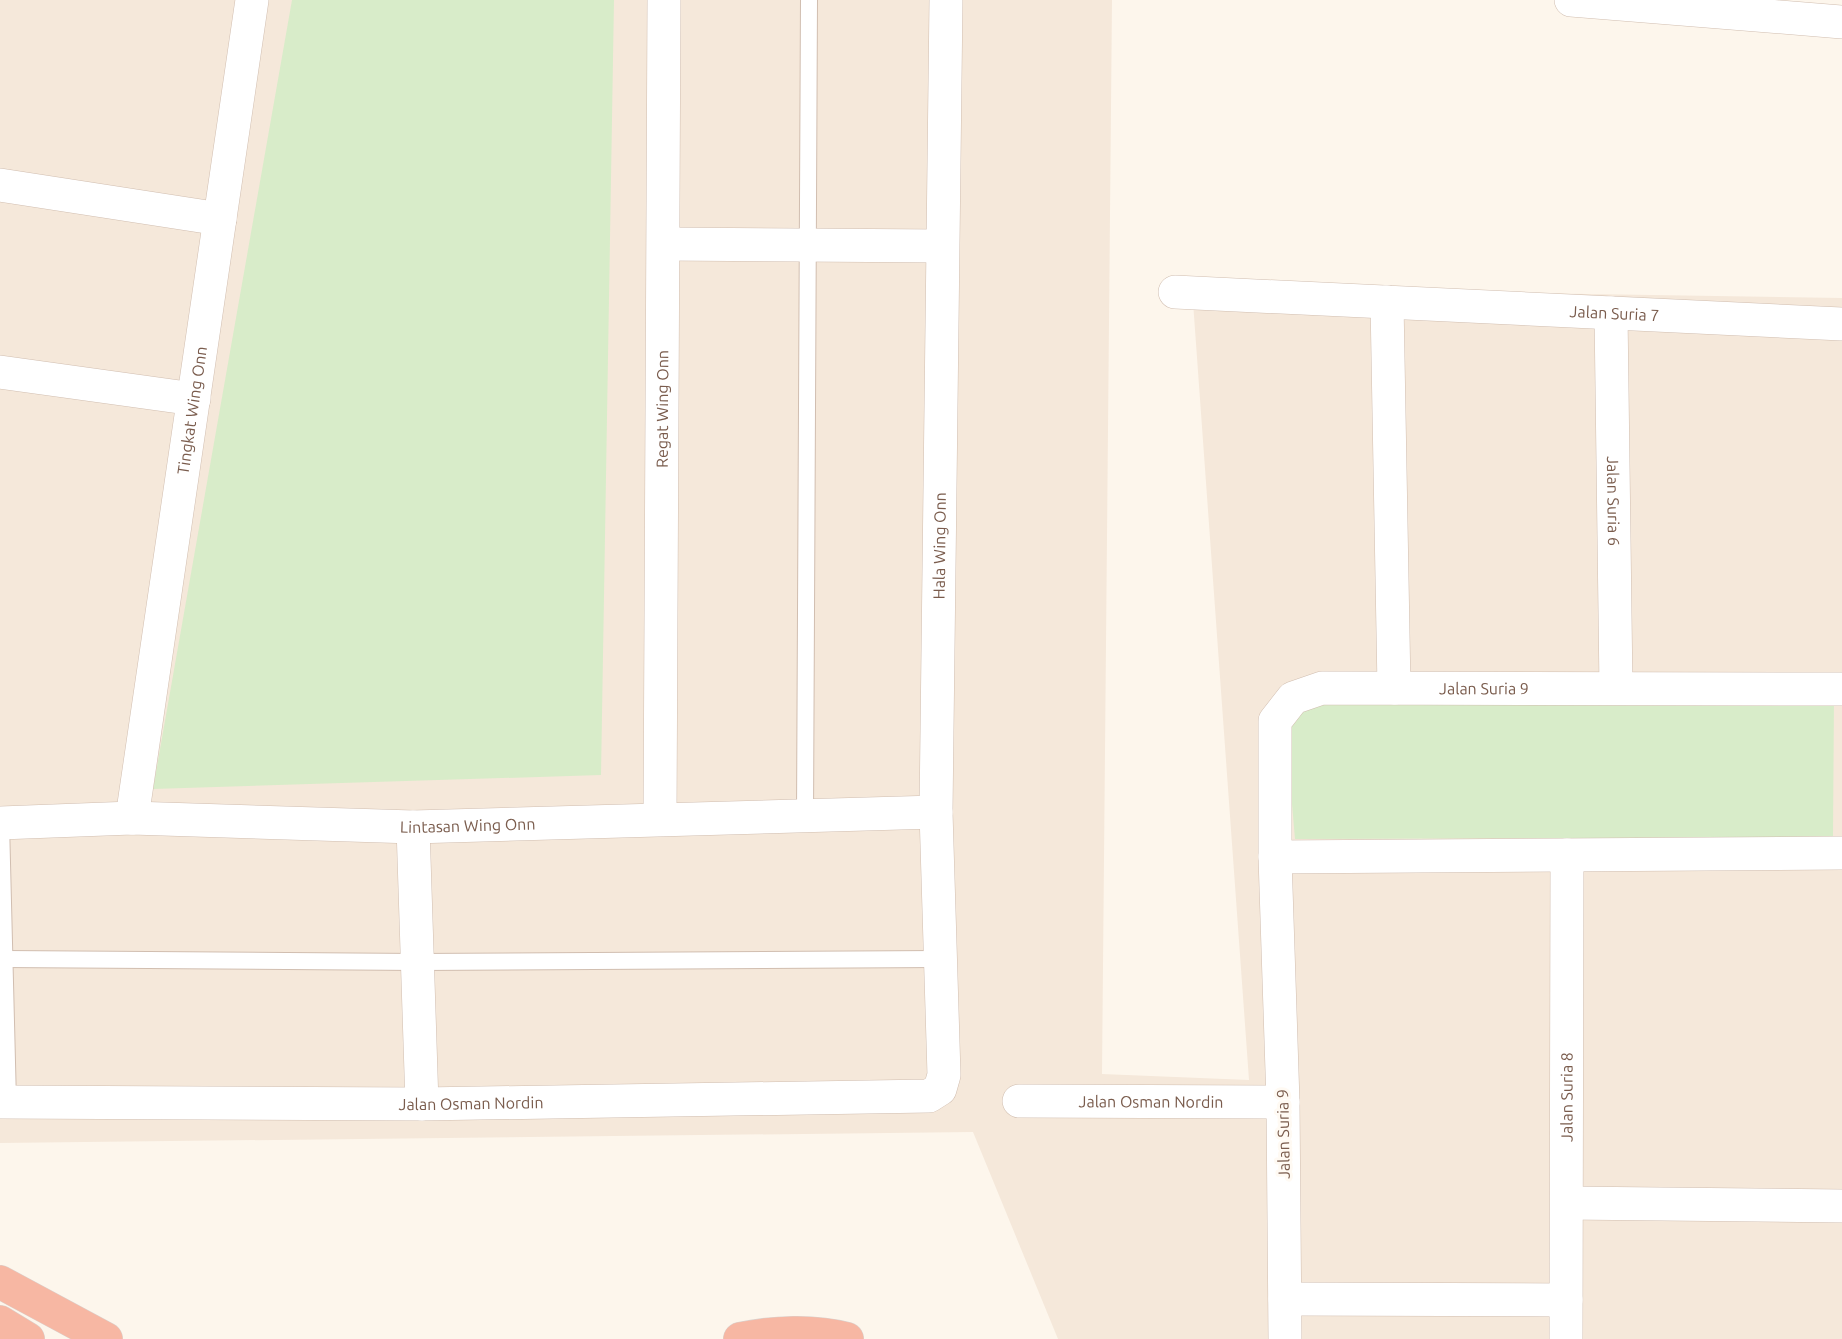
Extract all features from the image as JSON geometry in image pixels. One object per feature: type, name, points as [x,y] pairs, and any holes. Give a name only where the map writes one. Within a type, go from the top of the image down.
[{"type":"highway","points":[[0,1282],[106,1339]]},
{"type":"highway","points":[[0,1322],[27,1339]]},
{"type":"highway","points":[[740,1339],[789,1334],[831,1335],[847,1339]]},
{"type":"street","name":"Tingkat Wing Onn","points":[[132,818],[252,0]]},
{"type":"street","name":"Regat Wing Onn","points":[[660,819],[664,0]]},
{"type":"street","name":"Hala Wing Onn","points":[[940,1089],[944,1075],[936,812],[945,0]]},
{"type":"street","points":[[1571,0],[1842,22]]},
{"type":"street","points":[[0,185],[220,219]]},
{"type":"street","points":[[664,244],[941,246]]},
{"type":"street","name":"Jalan Suria 7","points":[[1174,292],[1842,324]]},
{"type":"street","points":[[1387,302],[1394,688]]},
{"type":"street","name":"Jalan Suria 6","points":[[1611,313],[1616,688]]},
{"type":"street","points":[[0,372],[194,399]]},
{"type":"street","name":"Jalan Suria 9","points":[[1285,1339],[1283,1102],[1275,857],[1275,721],[1293,698],[1322,688],[1842,689]]},
{"type":"street","name":"Lintasan Wing Onn","points":[[0,824],[132,818],[413,827],[936,812]]},
{"type":"street","points":[[413,827],[422,1104]]},
{"type":"street","points":[[1275,857],[1842,853]]},
{"type":"street","name":"Jalan Suria 8","points":[[1566,1339],[1567,855]]},
{"type":"street","name":"Jalan Osman Nordin","points":[[4,1102],[422,1104],[929,1096],[940,1089]]},
{"type":"street","name":"Jalan Osman Nordin","points":[[1019,1101],[1283,1102]]},
{"type":"street","points":[[1567,1203],[1842,1206]]},
{"type":"street","points":[[1285,1299],[1566,1300]]},
{"type":"lane","points":[[805,816],[808,0]]},
{"type":"lane","points":[[0,824],[4,959],[4,1102]]},
{"type":"lane","points":[[4,959],[417,962],[939,959]]},
{"type":"shaded area","points":[[0,0],[1112,0],[1102,1074],[1249,1080],[1192,288],[1842,298],[1842,1339],[1058,1339],[973,1132],[0,1143]]},
{"type":"green space","points":[[292,0],[614,0],[601,775],[153,789]]},
{"type":"green space","points":[[1834,697],[1833,837],[1295,839],[1285,722],[1307,699]]}]
